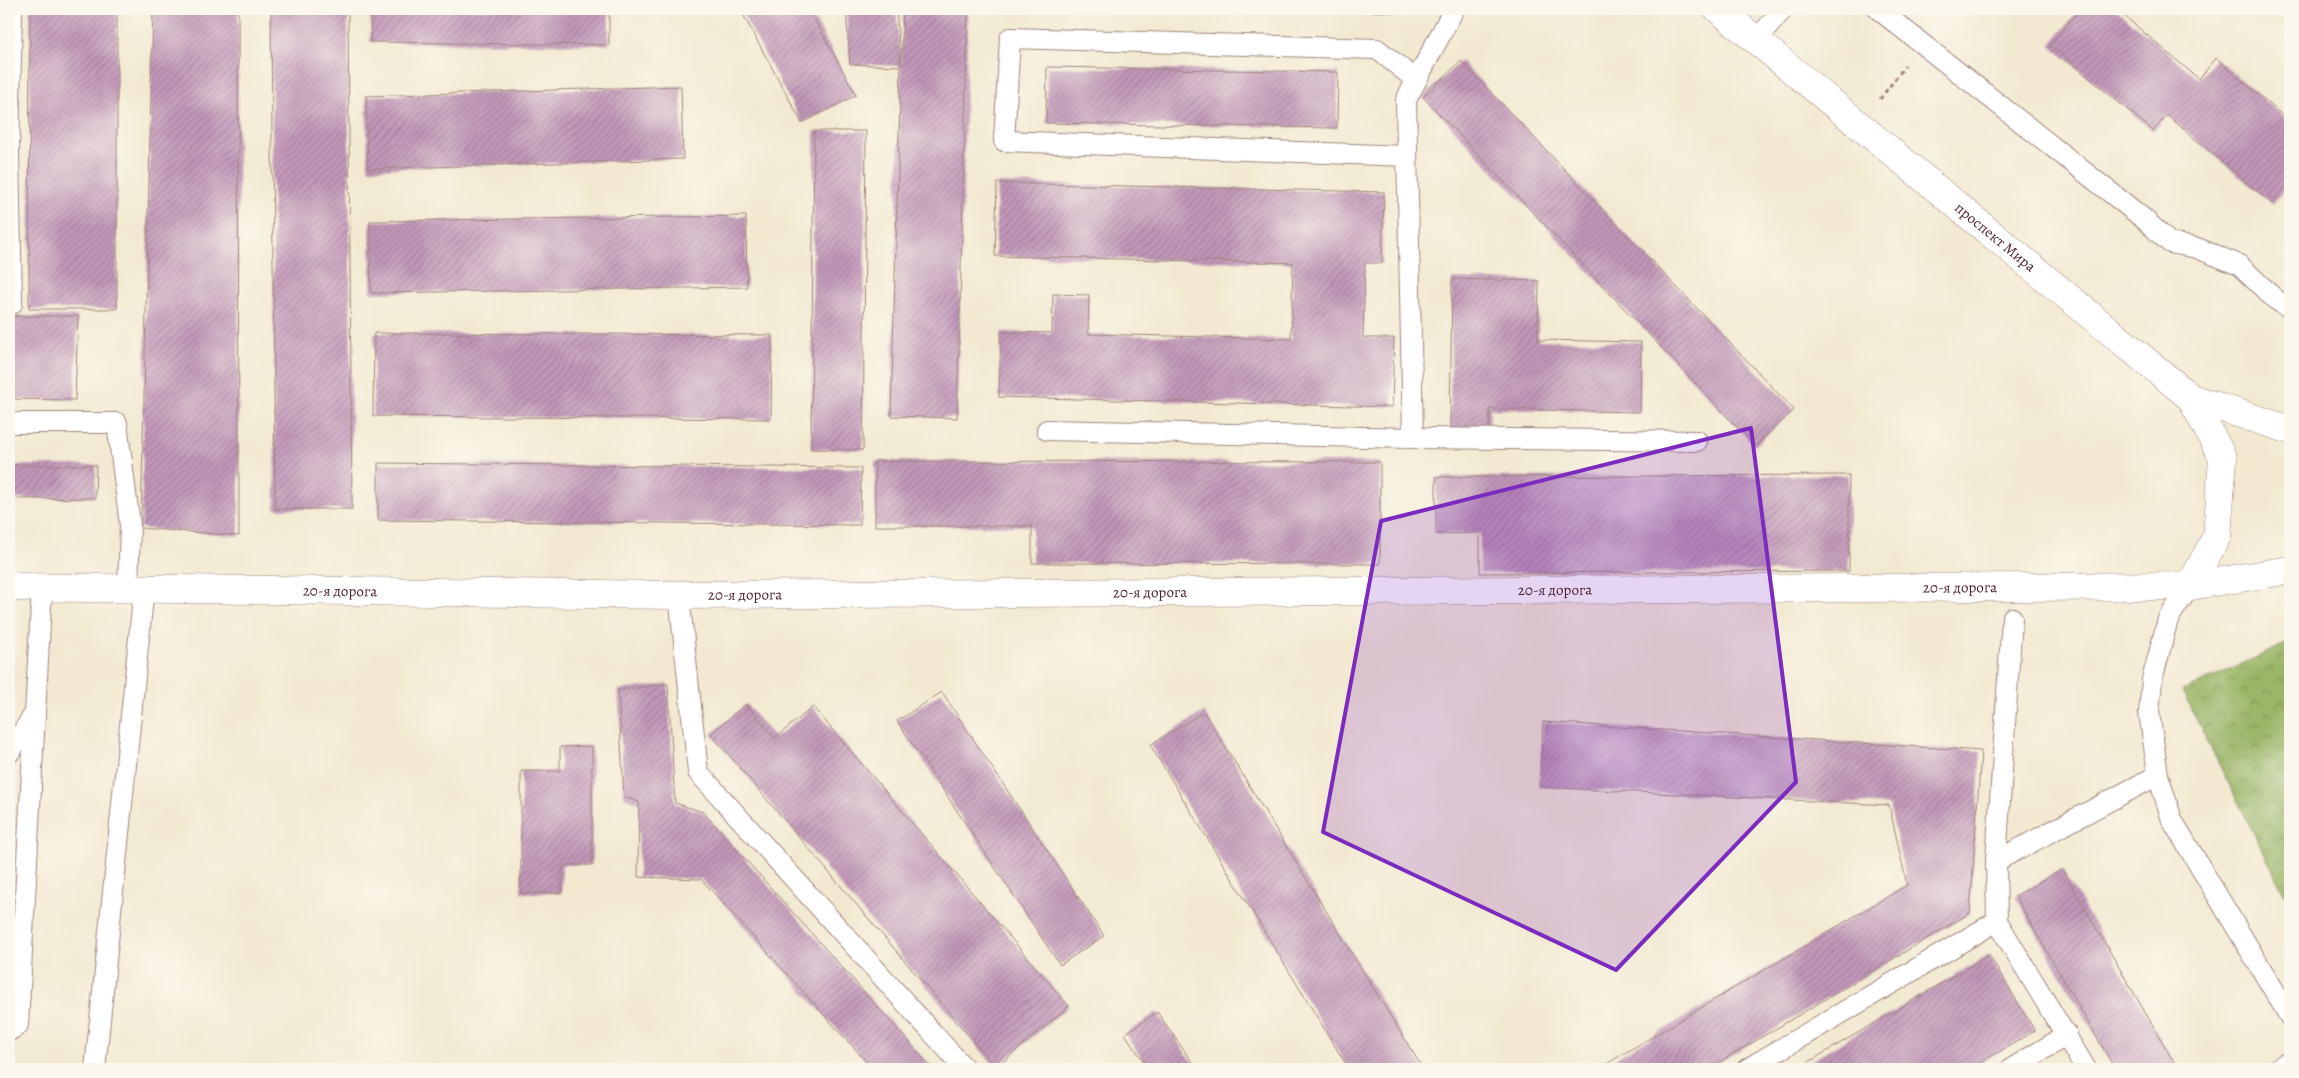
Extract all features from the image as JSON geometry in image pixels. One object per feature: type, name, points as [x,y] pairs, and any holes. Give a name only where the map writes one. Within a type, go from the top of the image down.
[{"type":"main road","name":"проспект Мира","points":[[1718,9],[2190,398],[2290,430]]},
{"type":"main road","points":[[2190,398],[2224,458],[2216,536],[2190,586]]},
{"type":"main road","name":"20-я дорога","points":[[9,587],[679,595],[2190,586],[2290,570]]},
{"type":"lane","points":[[9,304],[12,304],[9,152],[12,9]]},
{"type":"lane","points":[[1412,438],[1406,100],[1454,9]]},
{"type":"lane","points":[[1756,41],[1783,9]]},
{"type":"lane","points":[[1878,9],[2144,219],[2170,243],[2197,248],[2239,265],[2275,299],[2290,308]]},
{"type":"lane","points":[[1407,156],[1004,141],[1010,38],[1378,49],[1416,80]]},
{"type":"lane","points":[[9,423],[117,423],[136,588],[95,1069]]},
{"type":"lane","points":[[1047,430],[1412,438],[1698,441]]},
{"type":"lane","points":[[2190,586],[2168,619],[2152,680],[2149,712],[2158,775],[2172,820],[2290,1017]]},
{"type":"lane","points":[[9,1031],[18,1025],[34,715],[39,678],[42,587]]},
{"type":"lane","points":[[679,595],[698,772],[965,1069]]},
{"type":"lane","points":[[2012,618],[1996,861],[1997,921],[2086,1069]]},
{"type":"lane","points":[[9,753],[34,715]]},
{"type":"lane","points":[[1996,861],[2158,775]]},
{"type":"lane","points":[[1747,1069],[1997,921]]},
{"type":"lane","points":[[2011,1069],[2067,1035]]},
{"type":"lane","points":[[2276,1069],[2290,1061]]},
{"type":"path","points":[[1878,101],[1922,44]]},
{"type":"highlighted area","points":[[1751,428],[1796,782],[1616,970],[1323,832],[1381,521]]},
{"type":"green space","points":[[2290,642],[2290,905],[2182,691]]},
{"type":"building","points":[[30,9],[117,9],[117,309],[29,309]]},
{"type":"building","points":[[153,9],[238,9],[239,536],[141,528]]},
{"type":"building","points":[[271,9],[348,9],[352,509],[275,509]]},
{"type":"building","points":[[371,9],[609,9],[609,45],[370,42]]},
{"type":"building","points":[[740,9],[809,9],[856,95],[802,123]]},
{"type":"building","points":[[846,9],[896,9],[901,66],[850,64]]},
{"type":"building","points":[[903,9],[968,9],[957,418],[891,416]]},
{"type":"building","points":[[1310,9],[1416,9],[1416,13]]},
{"type":"building","points":[[2080,9],[2116,9],[2199,79],[2216,58],[2290,122],[2290,183],[2272,204],[2167,115],[2153,131],[2050,45]]},
{"type":"building","points":[[1461,61],[1794,410],[1755,446],[1423,97]]},
{"type":"building","points":[[1047,67],[1338,72],[1337,128],[1046,123]]},
{"type":"building","points":[[681,86],[683,159],[368,169],[366,96]]},
{"type":"building","points":[[814,131],[866,131],[863,450],[811,449]]},
{"type":"building","points":[[997,183],[1384,192],[1382,263],[1365,263],[1363,338],[1394,338],[1392,407],[999,397],[1001,332],[1052,333],[1053,294],[1089,295],[1088,334],[1291,339],[1293,263],[995,256]]},
{"type":"building","points":[[746,216],[747,287],[371,293],[370,221]]},
{"type":"building","points":[[1452,279],[1539,281],[1538,340],[1641,342],[1640,412],[1490,409],[1489,431],[1450,430]]},
{"type":"building","points":[[9,316],[78,316],[75,400],[9,399]]},
{"type":"building","points":[[374,333],[772,335],[771,419],[373,416]]},
{"type":"building","points":[[875,461],[1380,462],[1380,564],[1032,563],[1032,526],[875,526]]},
{"type":"building","points":[[378,463],[861,468],[860,525],[378,520]]},
{"type":"building","points":[[9,465],[96,465],[95,498],[9,499]]},
{"type":"building","points":[[1849,475],[1849,571],[1480,573],[1480,533],[1436,534],[1436,477]]},
{"type":"building","points":[[668,684],[675,803],[703,812],[933,1069],[873,1069],[701,879],[638,877],[639,802],[624,797],[618,690]]},
{"type":"building","points":[[942,692],[1104,936],[1060,965],[897,721]]},
{"type":"building","points":[[746,704],[775,738],[813,707],[1069,1006],[996,1068],[711,734]]},
{"type":"building","points":[[1204,712],[1423,1069],[1349,1069],[1150,745]]},
{"type":"building","points":[[1543,722],[1981,751],[1970,913],[1708,1069],[1598,1069],[1907,885],[1889,805],[1539,787]]},
{"type":"building","points":[[592,746],[592,865],[562,865],[562,893],[521,893],[521,771],[560,771],[560,747]]},
{"type":"building","points":[[2062,869],[2178,1069],[2115,1069],[2015,896]]},
{"type":"building","points":[[1989,955],[2035,1031],[1969,1069],[1797,1069]]},
{"type":"building","points":[[1157,1012],[1197,1069],[1149,1069],[1125,1034]]}]
